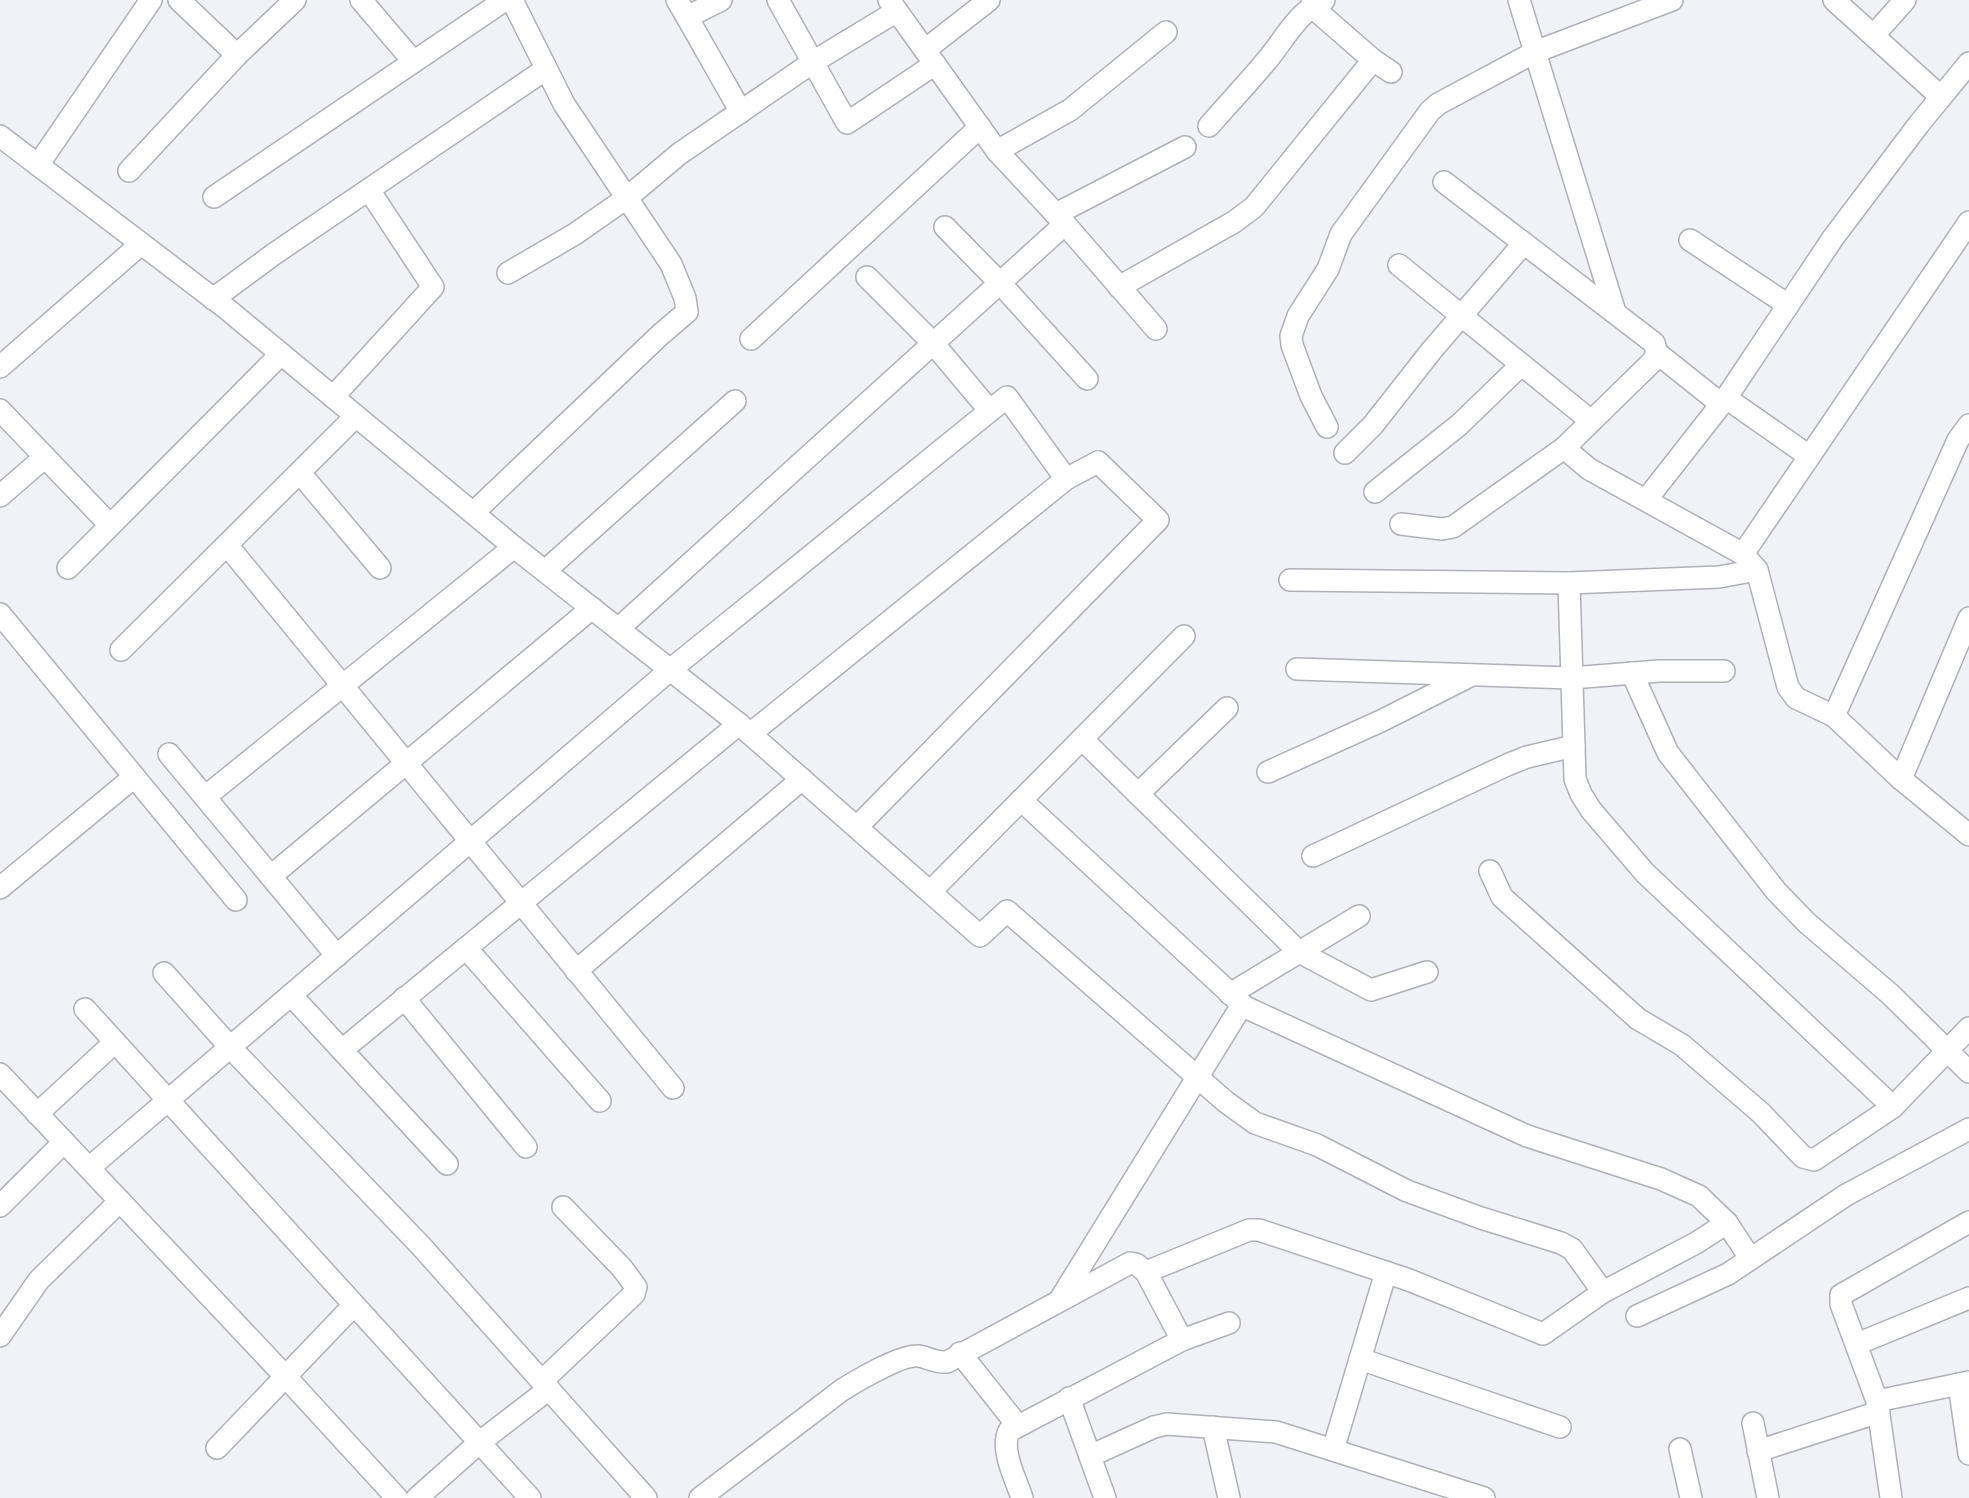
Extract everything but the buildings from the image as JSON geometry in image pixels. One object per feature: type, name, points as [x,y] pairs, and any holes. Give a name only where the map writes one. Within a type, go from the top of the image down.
[{"type":"street","points":[[38,165],[151,0]]},
{"type":"street","points":[[179,0],[237,55]]},
{"type":"street","points":[[128,171],[237,55],[295,0]]},
{"type":"street","points":[[361,0],[413,61]]},
{"type":"street","points":[[721,0],[682,9],[741,112]]},
{"type":"street","points":[[778,0],[847,123],[930,57],[989,0]]},
{"type":"street","points":[[1519,0],[1615,312]]},
{"type":"street","points":[[1327,427],[1311,396],[1291,336],[1298,316],[1328,269],[1341,234],[1430,111],[1438,104],[1535,52],[1672,0]]},
{"type":"street","points":[[1834,0],[1941,97]]},
{"type":"street","points":[[1874,35],[1905,0]]},
{"type":"street","points":[[214,197],[413,61],[517,3],[564,104],[671,264],[685,298],[687,312],[473,513]]},
{"type":"street","points":[[1209,126],[1269,58],[1300,16],[1317,3],[1373,60],[1391,72]]},
{"type":"street","points":[[508,273],[575,234],[628,197],[680,154],[893,6],[997,151],[1156,329]]},
{"type":"street","points":[[997,151],[1070,110],[1166,32]]},
{"type":"street","points":[[1119,287],[1234,222],[1254,207],[1373,60]]},
{"type":"street","points":[[1646,500],[1723,401],[1833,238],[1969,63]]},
{"type":"street","points":[[214,299],[274,254],[546,69]]},
{"type":"street","points":[[751,339],[980,127]]},
{"type":"street","points":[[0,136],[214,299],[514,547],[744,729],[980,936],[1007,911],[1226,1102],[1255,1122],[1317,1145],[1408,1191],[1481,1218],[1561,1242],[1572,1249],[1603,1292]]},
{"type":"street","points":[[618,629],[1000,283],[1060,219],[1185,148]]},
{"type":"street","points":[[1444,182],[1654,343],[1657,353],[1723,401],[1809,456]]},
{"type":"street","points":[[333,397],[433,287],[369,190]]},
{"type":"street","points":[[1742,554],[1969,222]]},
{"type":"street","points":[[945,227],[1087,379]]},
{"type":"street","points":[[1690,240],[1788,305]]},
{"type":"street","points":[[1345,453],[1373,425],[1524,243]]},
{"type":"street","points":[[0,367],[141,244]]},
{"type":"street","points":[[1399,265],[1591,421]]},
{"type":"street","points":[[867,277],[933,343],[990,411]]},
{"type":"street","points":[[1401,524],[1442,529],[1453,527],[1564,448],[1653,361],[1657,353]]},
{"type":"street","points":[[68,568],[281,354]]},
{"type":"street","points":[[1376,492],[1459,425],[1521,365]]},
{"type":"street","points":[[89,1168],[670,670],[1007,397],[1066,479]]},
{"type":"street","points":[[545,571],[735,401]]},
{"type":"street","points":[[0,410],[110,526]]},
{"type":"street","points":[[121,650],[356,416]]},
{"type":"street","points":[[1834,716],[1958,440],[1969,425]]},
{"type":"street","points":[[1564,448],[1589,469],[1742,554],[1757,570],[1788,687],[1796,698],[1834,716],[1901,779],[1967,827]]},
{"type":"street","points":[[0,496],[45,457]]},
{"type":"street","points":[[342,1050],[520,903],[1066,479],[1098,461],[1158,520],[856,827]]},
{"type":"street","points":[[300,472],[380,568]]},
{"type":"street","points":[[227,545],[673,1088]]},
{"type":"street","points":[[205,797],[514,547]]},
{"type":"street","points":[[1290,580],[1569,583],[1720,577],[1757,570]]},
{"type":"street","points":[[1569,583],[1575,779],[1581,794],[1591,810],[1644,873],[1894,1107]]},
{"type":"street","points":[[4,608],[134,777],[236,900]]},
{"type":"street","points":[[271,876],[592,608]]},
{"type":"street","points":[[1901,779],[1969,618]]},
{"type":"street","points":[[931,891],[1184,636]]},
{"type":"street","points":[[1297,669],[1572,678],[1659,671],[1724,671]]},
{"type":"street","points":[[1632,673],[1668,754],[1776,891],[1807,923],[1890,994],[1969,1072]]},
{"type":"street","points":[[1268,772],[1381,721],[1474,674]]},
{"type":"street","points":[[1138,794],[1227,708]]},
{"type":"street","points":[[1082,739],[1299,952],[1371,990],[1427,972]]},
{"type":"street","points":[[1313,856],[1507,765],[1527,757],[1574,746]]},
{"type":"street","points":[[169,754],[337,956]]},
{"type":"street","points":[[0,888],[134,777]]},
{"type":"street","points":[[576,971],[802,779]]},
{"type":"street","points":[[1021,800],[1236,999],[1527,1136],[1661,1179],[1699,1196],[1727,1223],[1750,1258]]},
{"type":"street","points":[[1490,872],[1502,897],[1638,1019],[1692,1053],[1761,1113],[1803,1157],[1814,1160],[1894,1107],[1969,1028]]},
{"type":"street","points":[[1060,1300],[1197,1076],[1236,999],[1299,952],[1359,916]]},
{"type":"street","points":[[466,948],[600,1101]]},
{"type":"street","points":[[164,973],[230,1047],[421,1246],[646,1498]]},
{"type":"street","points":[[291,995],[447,1164]]},
{"type":"street","points":[[404,999],[526,1147]]},
{"type":"street","points":[[85,1009],[530,1498]]},
{"type":"street","points":[[37,1114],[115,1042]]},
{"type":"street","points":[[4,1087],[37,1114],[89,1168],[397,1498]]},
{"type":"street","points":[[1637,1316],[1728,1274],[1846,1195],[1969,1129]]},
{"type":"street","points":[[0,1206],[64,1142]]},
{"type":"street","points":[[0,1336],[39,1280],[120,1201]]},
{"type":"street","points":[[417,1498],[546,1385],[634,1294],[636,1287],[622,1268],[563,1207]]},
{"type":"street","points":[[1891,1498],[1878,1407],[1841,1304],[1841,1295],[1969,1222]]},
{"type":"street","points":[[1146,1272],[1249,1230],[1259,1230],[1386,1272],[1543,1334],[1603,1292],[1696,1243],[1727,1223]]},
{"type":"street","points":[[700,1498],[842,1390],[864,1377],[907,1358],[920,1356],[937,1363],[947,1362],[1129,1263],[1136,1264],[1146,1272],[1182,1340]]},
{"type":"street","points":[[1333,1450],[1386,1272]]},
{"type":"street","points":[[1857,1344],[1969,1298]]},
{"type":"street","points":[[217,1448],[354,1305]]},
{"type":"street","points":[[1022,1498],[1005,1439],[1009,1431],[1182,1340],[1229,1323]]},
{"type":"street","points":[[960,1353],[1018,1426]]},
{"type":"street","points":[[1360,1359],[1560,1427]]},
{"type":"street","points":[[1758,1451],[1878,1407],[1964,1383],[1969,1454]]},
{"type":"street","points":[[1069,1398],[1105,1498]]},
{"type":"street","points":[[1753,1423],[1768,1498]]},
{"type":"street","points":[[1090,1456],[1154,1427],[1167,1424],[1276,1432],[1484,1498]]},
{"type":"street","points":[[1213,1427],[1229,1498]]},
{"type":"street","points":[[1680,1449],[1691,1498]]}]
